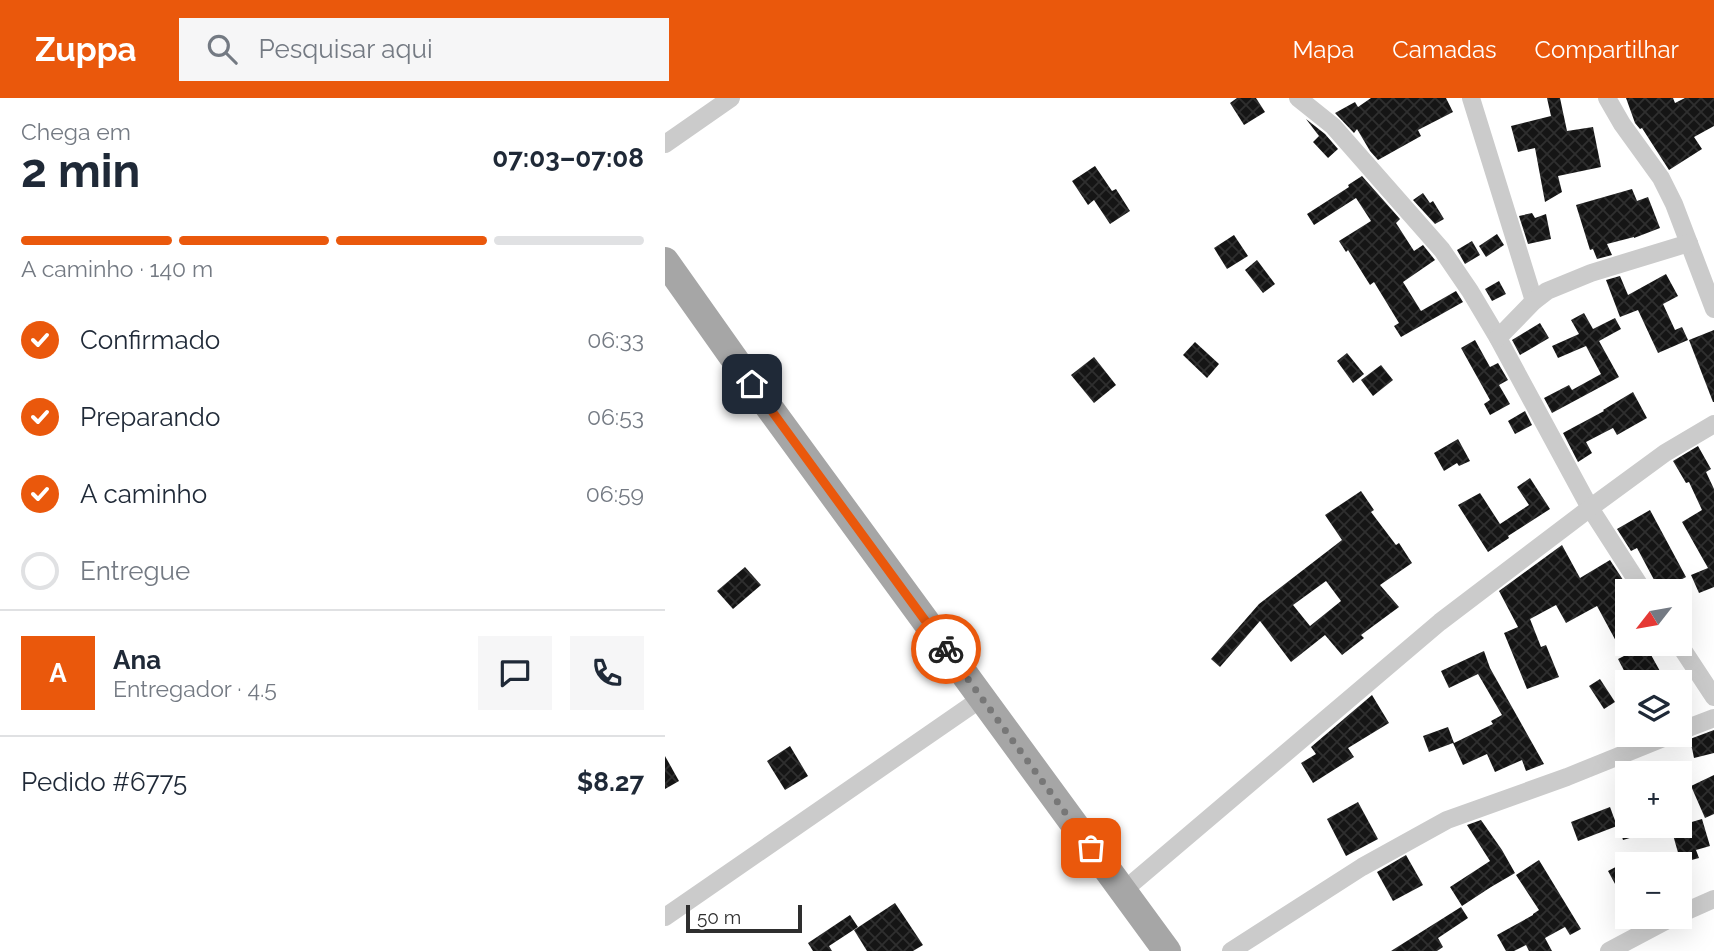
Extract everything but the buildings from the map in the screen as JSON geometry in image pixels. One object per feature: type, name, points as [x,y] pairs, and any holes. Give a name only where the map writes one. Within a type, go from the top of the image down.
[{"type":"main road","points":[[665,261],[1167,951]]},
{"type":"street","points":[[665,144],[731,98]]},
{"type":"street","points":[[1298,98],[1333,126],[1442,250],[1498,338],[1590,508],[1636,579]]},
{"type":"street","points":[[1471,98],[1534,301]]},
{"type":"street","points":[[1607,98],[1622,124],[1661,178],[1674,204],[1714,309]]},
{"type":"street","points":[[1498,338],[1547,291],[1591,273],[1689,243]]},
{"type":"street","points":[[1123,891],[1440,622],[1665,453],[1713,427]]},
{"type":"street","points":[[1687,656],[1714,697]]},
{"type":"street","points":[[665,917],[982,698]]},
{"type":"street","points":[[1692,726],[1714,718]]},
{"type":"street","points":[[1231,951],[1362,867],[1447,820],[1641,747]]},
{"type":"street","points":[[1692,909],[1714,899]]},
{"type":"street","points":[[1609,951],[1650,929]]},
{"type":"way so far","points":[[946,649],[1091,848]]},
{"type":"route","points":[[752,384],[946,649]]}]
